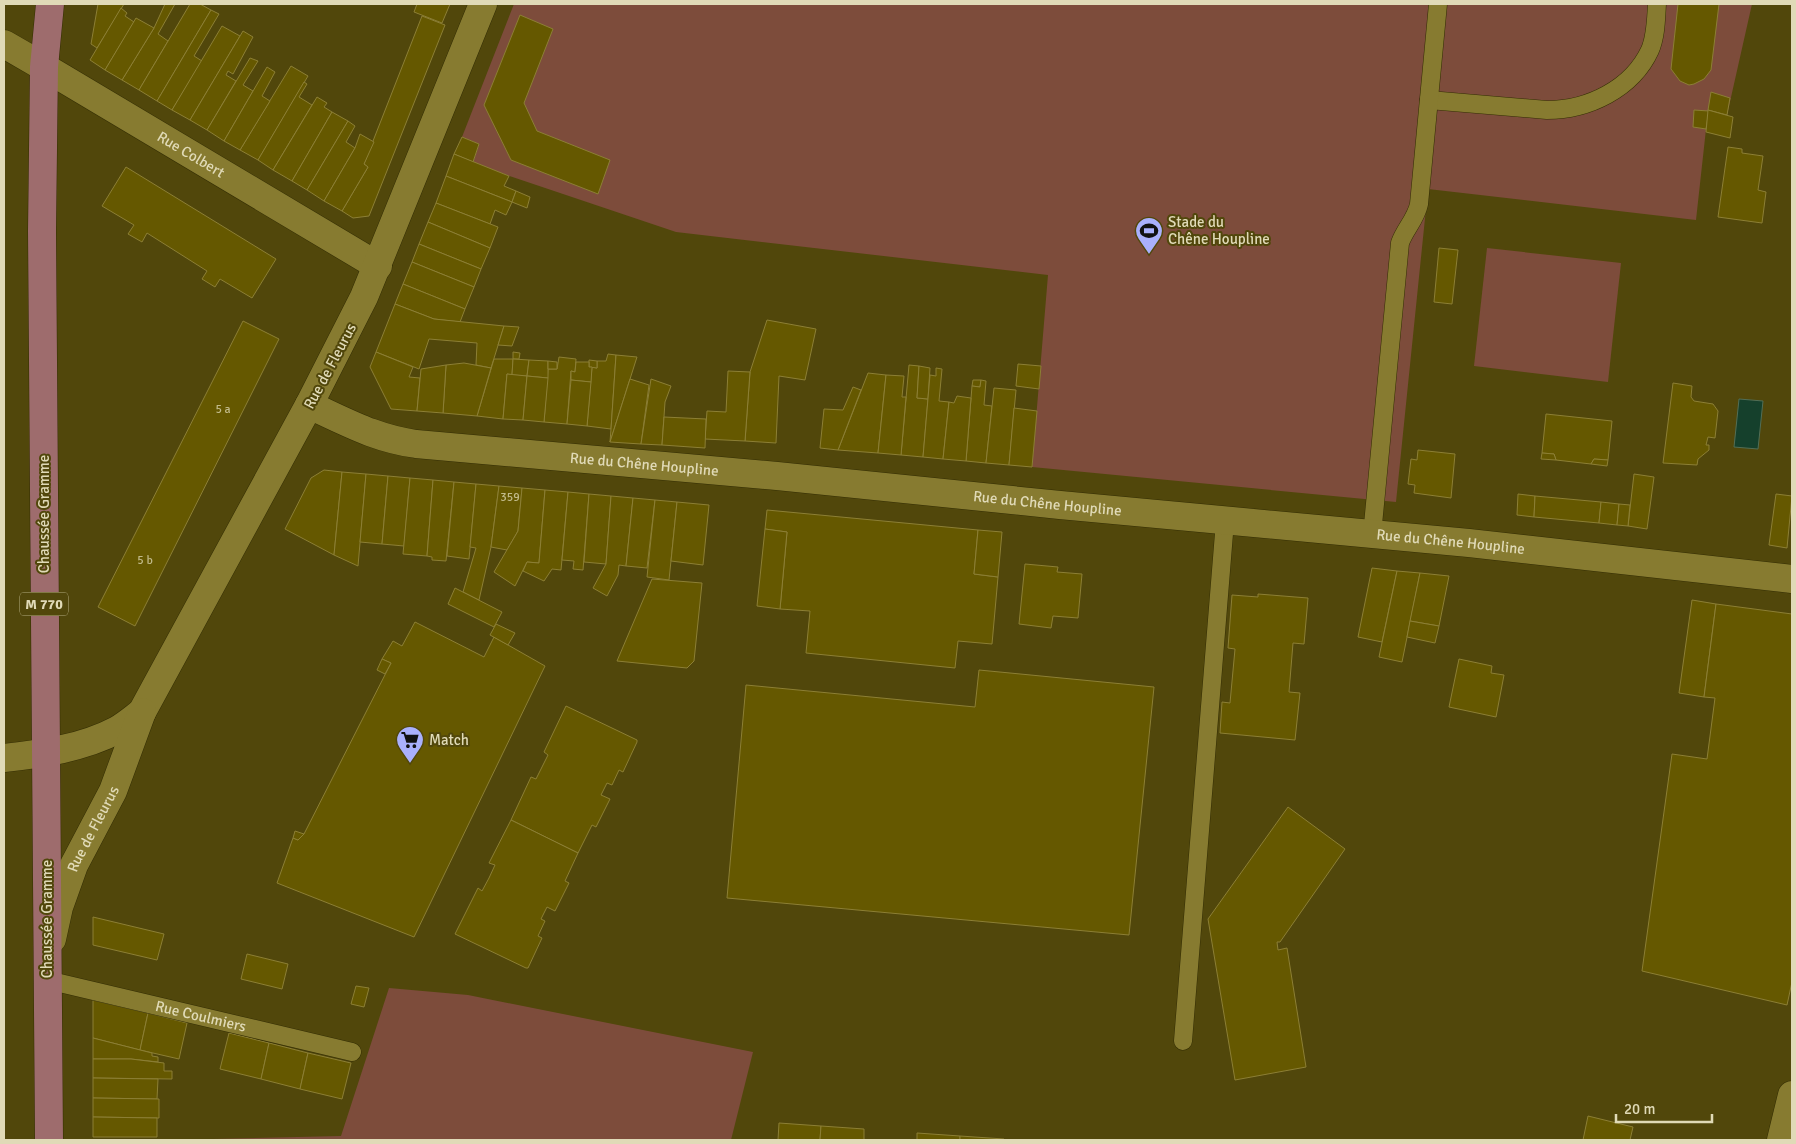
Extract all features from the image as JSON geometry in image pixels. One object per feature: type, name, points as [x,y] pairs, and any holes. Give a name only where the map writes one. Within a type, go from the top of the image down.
[{"type":"main road","name":"M 770","points":[[44,67],[50,4]]},
{"type":"main road","name":"Chaussée Gramme","points":[[44,67],[42,241],[48,1140]]},
{"type":"street","name":"Rue de Fleurus","points":[[47,980],[53,933],[67,884],[74,865],[113,791],[142,712],[351,326],[378,266],[483,4]]},
{"type":"street","name":"Rue Colbert","points":[[4,44],[378,266]]},
{"type":"street","name":"Rue du Chêne Houpline","points":[[309,405],[371,434],[416,444],[769,475],[1225,521],[1469,543],[1792,579]]},
{"type":"street","name":"Rue de Fleurus","points":[[4,758],[46,752],[104,736],[118,730],[142,712]]},
{"type":"street","points":[[1782,1140],[1792,1095]]},
{"type":"lane","points":[[1372,535],[1400,243],[1418,211],[1438,4]]},
{"type":"lane","points":[[1429,100],[1561,110],[1602,98],[1624,82],[1646,58],[1653,40],[1657,4]]},
{"type":"lane","points":[[1183,1041],[1225,521]]},
{"type":"lane","name":"Rue Coulmiers","points":[[47,980],[352,1052]]},
{"type":"shaded area","name":"Stade du Chêne Houpline","points":[[514,4],[1752,4],[1727,115],[1708,111],[1696,220],[1428,189],[1396,502],[1032,467],[1048,275],[676,232],[473,162],[479,144],[462,137]]},
{"type":"shaded area","points":[[1487,248],[1621,263],[1608,382],[1474,366]]},
{"type":"shaded area","points":[[1739,399],[1763,401],[1758,449],[1734,447]]},
{"type":"shaded area","points":[[389,988],[468,995],[753,1052],[731,1140],[169,1140],[341,1136]]},
{"type":"building","points":[[98,4],[124,4],[97,48],[91,44]]},
{"type":"building","points":[[165,4],[175,4],[158,34],[168,41],[139,90],[122,80],[154,28]]},
{"type":"building","points":[[190,4],[200,4],[211,10],[157,101],[139,90]]},
{"type":"building","points":[[417,4],[450,4],[442,23],[414,12]]},
{"type":"building","points":[[1678,4],[1719,4],[1711,70],[1704,79],[1689,85],[1680,81],[1671,69]]},
{"type":"building","points":[[121,8],[127,13],[125,16],[134,22],[105,70],[90,60]]},
{"type":"building","points":[[211,10],[219,14],[194,56],[202,61],[172,110],[157,101]]},
{"type":"building","points":[[520,15],[553,29],[524,103],[537,131],[610,160],[598,194],[511,160],[484,105]]},
{"type":"building","points":[[422,16],[445,25],[369,216],[353,218],[342,211],[368,167],[364,164]]},
{"type":"building","points":[[136,18],[154,28],[122,80],[105,70]]},
{"type":"building","points":[[222,26],[240,36],[190,120],[172,110]]},
{"type":"building","points":[[243,31],[253,37],[233,74],[228,71],[226,75],[236,81],[207,130],[190,120]]},
{"type":"building","points":[[250,58],[258,61],[243,85],[253,91],[224,141],[207,130]]},
{"type":"building","points":[[291,66],[308,76],[258,160],[240,150]]},
{"type":"building","points":[[267,67],[275,72],[262,96],[270,101],[240,150],[224,141]]},
{"type":"building","points":[[304,82],[307,84],[299,97],[312,105],[273,170],[258,160]]},
{"type":"building","points":[[1711,92],[1730,98],[1727,115],[1708,110]]},
{"type":"building","points":[[317,97],[327,103],[324,107],[332,112],[292,181],[273,170]]},
{"type":"building","points":[[1694,110],[1709,111],[1706,129],[1693,127]]},
{"type":"building","points":[[1708,110],[1733,117],[1730,138],[1706,132]]},
{"type":"building","points":[[332,112],[348,121],[307,190],[292,181]]},
{"type":"building","points":[[348,121],[355,126],[346,142],[355,148],[324,201],[307,190]]},
{"type":"building","points":[[360,134],[374,142],[364,164],[368,167],[342,211],[324,201],[355,148]]},
{"type":"building","points":[[462,137],[479,144],[473,162],[454,154]]},
{"type":"building","points":[[1728,147],[1742,149],[1742,153],[1763,156],[1758,190],[1766,192],[1762,223],[1718,217]]},
{"type":"building","points":[[454,154],[509,176],[504,186],[516,191],[512,202],[446,176]]},
{"type":"building","points":[[126,167],[276,259],[252,298],[220,279],[215,287],[202,279],[207,271],[147,233],[142,242],[128,234],[134,225],[102,206]]},
{"type":"building","points":[[446,176],[512,202],[506,215],[495,210],[490,224],[436,203]]},
{"type":"building","points":[[516,191],[530,197],[527,208],[512,202]]},
{"type":"building","points":[[436,203],[498,227],[490,248],[428,222]]},
{"type":"building","points":[[428,222],[490,248],[481,269],[419,244]]},
{"type":"building","points":[[419,244],[481,269],[474,287],[412,262]]},
{"type":"building","points":[[1439,248],[1458,250],[1452,304],[1434,302]]},
{"type":"building","points":[[412,262],[474,287],[465,309],[403,284]]},
{"type":"building","points":[[403,284],[465,309],[460,322],[434,319],[395,304]]},
{"type":"building","points":[[395,304],[434,319],[504,326],[491,368],[476,365],[477,343],[429,339],[419,369],[376,352]]},
{"type":"building","points":[[767,320],[816,329],[805,380],[779,376],[776,443],[745,441],[750,372]]},
{"type":"building","points":[[243,321],[279,339],[135,626],[98,607]]},
{"type":"building","points":[[504,326],[519,327],[512,346],[498,345]]},
{"type":"building","points":[[376,352],[413,367],[409,377],[420,378],[417,411],[391,409],[370,367]]},
{"type":"building","points":[[513,352],[520,353],[519,359],[513,359]]},
{"type":"building","points":[[608,354],[616,355],[611,429],[587,426],[592,367],[597,368],[597,361],[606,361]]},
{"type":"building","points":[[616,355],[637,357],[610,442],[611,429]]},
{"type":"building","points":[[559,357],[576,359],[575,372],[571,371],[567,424],[544,422],[548,369],[557,369]]},
{"type":"building","points":[[494,359],[513,359],[512,375],[507,374],[503,419],[477,416]]},
{"type":"building","points":[[513,359],[529,360],[527,376],[512,375]]},
{"type":"building","points":[[529,360],[548,361],[548,378],[527,376]]},
{"type":"building","points":[[589,360],[597,361],[597,368],[589,367]]},
{"type":"building","points":[[548,361],[557,362],[557,369],[548,369]]},
{"type":"building","points":[[576,362],[589,362],[589,367],[592,367],[591,382],[571,380],[571,371],[575,372]]},
{"type":"building","points":[[464,363],[491,368],[477,416],[443,413],[446,365]]},
{"type":"building","points":[[1018,364],[1041,366],[1039,389],[1016,386]]},
{"type":"building","points":[[446,365],[443,413],[417,411],[421,369]]},
{"type":"building","points":[[909,365],[919,366],[917,398],[928,399],[923,457],[901,455]]},
{"type":"building","points":[[919,366],[930,368],[928,399],[917,398]]},
{"type":"building","points":[[936,368],[942,369],[939,401],[949,402],[943,459],[923,457],[930,375],[936,376]]},
{"type":"building","points":[[728,371],[750,372],[745,441],[705,439],[707,411],[726,412]]},
{"type":"building","points":[[868,373],[886,375],[878,453],[838,450]]},
{"type":"building","points":[[507,374],[527,376],[523,420],[503,419]]},
{"type":"building","points":[[886,375],[904,376],[902,397],[906,397],[901,455],[878,453]]},
{"type":"building","points":[[527,376],[548,378],[544,422],[523,420]]},
{"type":"building","points":[[630,379],[649,385],[641,444],[610,442]]},
{"type":"building","points":[[651,379],[671,386],[665,402],[662,445],[641,444]]},
{"type":"building","points":[[571,380],[591,382],[587,426],[567,424]]},
{"type":"building","points":[[973,380],[981,380],[980,387],[972,386]]},
{"type":"building","points":[[981,380],[986,381],[984,405],[992,406],[986,463],[966,461],[972,386],[980,387]]},
{"type":"building","points":[[1673,383],[1692,386],[1691,397],[1694,401],[1713,404],[1718,411],[1715,438],[1708,437],[1706,445],[1709,445],[1709,450],[1698,459],[1697,465],[1663,463]]},
{"type":"building","points":[[853,387],[861,390],[838,450],[820,448],[824,409],[843,410]]},
{"type":"building","points":[[994,388],[1016,390],[1009,465],[986,463]]},
{"type":"building","points":[[957,396],[971,398],[966,461],[943,459],[949,402],[954,403]]},
{"type":"building","points":[[1014,408],[1037,411],[1032,467],[1009,465]]},
{"type":"building","points":[[1546,414],[1612,421],[1608,460],[1594,459],[1591,464],[1556,460],[1554,454],[1542,453]]},
{"type":"building","points":[[664,417],[706,419],[705,448],[662,445]]},
{"type":"building","points":[[1418,450],[1455,454],[1451,498],[1414,493],[1415,485],[1408,484],[1411,459],[1417,460]]},
{"type":"building","points":[[1542,453],[1554,454],[1556,460],[1541,459]]},
{"type":"building","points":[[1594,459],[1608,460],[1607,466],[1591,464]]},
{"type":"building","points":[[324,470],[342,472],[334,555],[285,529],[311,478]]},
{"type":"building","points":[[342,472],[366,474],[358,566],[334,555]]},
{"type":"building","points":[[366,474],[388,476],[382,544],[360,542]]},
{"type":"building","points":[[1634,474],[1654,477],[1647,529],[1628,526]]},
{"type":"building","points":[[388,476],[410,478],[404,546],[382,544]]},
{"type":"building","points":[[410,478],[433,480],[427,556],[403,554]]},
{"type":"building","points":[[433,480],[454,482],[446,561],[432,560],[432,557],[427,556]]},
{"type":"building","points":[[454,482],[476,484],[469,559],[447,556]]},
{"type":"building","points":[[476,484],[499,486],[491,547],[479,600],[463,592],[476,548],[470,547]]},
{"type":"building","points":[[499,486],[522,488],[518,531],[507,550],[491,547]]},
{"type":"building","points":[[522,488],[545,490],[539,563],[527,562],[515,586],[494,572],[518,531]]},
{"type":"building","points":[[545,490],[568,492],[561,570],[552,569],[544,581],[523,571],[527,562],[539,563]]},
{"type":"building","points":[[568,492],[589,494],[583,570],[573,569],[574,561],[562,560]]},
{"type":"building","points":[[589,494],[611,496],[606,564],[584,562]]},
{"type":"building","points":[[1518,494],[1535,496],[1534,517],[1517,515]]},
{"type":"building","points":[[1776,494],[1792,496],[1787,548],[1769,545]]},
{"type":"building","points":[[611,496],[633,498],[626,566],[619,565],[618,575],[607,596],[593,588],[606,564]]},
{"type":"building","points":[[1535,496],[1601,502],[1599,523],[1534,517]]},
{"type":"building","points":[[633,498],[655,500],[647,568],[626,566]]},
{"type":"building","points":[[655,500],[677,502],[669,580],[647,577]]},
{"type":"building","points":[[677,502],[709,505],[703,565],[671,561]]},
{"type":"building","points":[[1601,502],[1619,504],[1617,525],[1599,523]]},
{"type":"building","points":[[1619,504],[1630,505],[1628,526],[1617,525]]},
{"type":"building","points":[[767,510],[978,530],[974,574],[998,577],[992,644],[958,641],[955,668],[806,653],[810,611],[780,609],[787,532],[765,529]]},
{"type":"building","points":[[765,529],[787,532],[780,609],[757,606]]},
{"type":"building","points":[[978,530],[1002,532],[998,577],[974,574]]},
{"type":"building","points":[[1025,564],[1058,567],[1057,572],[1082,574],[1078,618],[1053,616],[1051,628],[1019,624]]},
{"type":"building","points":[[1372,568],[1397,571],[1382,642],[1358,637]]},
{"type":"building","points":[[1397,571],[1420,573],[1402,662],[1379,657]]},
{"type":"building","points":[[1420,573],[1449,576],[1439,626],[1410,621]]},
{"type":"building","points":[[652,579],[702,583],[694,661],[687,668],[617,661]]},
{"type":"building","points":[[455,588],[502,612],[494,627],[448,604]]},
{"type":"building","points":[[1258,594],[1308,598],[1304,644],[1293,643],[1289,692],[1300,693],[1295,740],[1220,733],[1222,702],[1230,703],[1235,649],[1228,648],[1232,595],[1258,597]]},
{"type":"building","points":[[1692,600],[1716,604],[1704,697],[1679,693]]},
{"type":"building","points":[[1716,604],[1792,614],[1792,982],[1787,1005],[1642,971],[1672,754],[1707,759],[1715,698],[1704,697]]},
{"type":"building","points":[[1410,621],[1439,626],[1435,643],[1407,637]]},
{"type":"building","points":[[415,622],[484,657],[494,637],[545,666],[414,937],[277,883],[293,838],[298,840],[304,834],[391,663],[382,659],[393,641],[402,646]]},
{"type":"building","points":[[496,624],[515,633],[508,645],[490,635]]},
{"type":"building","points":[[382,659],[391,663],[385,674],[377,670]]},
{"type":"building","points":[[1459,659],[1492,666],[1491,673],[1504,675],[1496,717],[1449,707]]},
{"type":"building","points":[[979,670],[1154,687],[1129,935],[727,898],[746,685],[975,707]]},
{"type":"building","points":[[566,706],[637,740],[623,772],[619,770],[612,785],[607,783],[601,795],[610,799],[596,827],[592,825],[578,853],[511,820],[531,777],[536,779],[548,755],[544,752]]},
{"type":"building","points":[[1288,807],[1345,849],[1280,942],[1277,942],[1278,950],[1287,948],[1306,1067],[1235,1080],[1208,919]]},
{"type":"building","points":[[511,820],[578,853],[565,881],[569,883],[555,911],[547,907],[541,919],[545,921],[538,936],[542,938],[528,968],[455,934],[478,888],[482,891],[489,878],[495,865],[489,863]]},
{"type":"building","points":[[295,831],[304,834],[298,840],[293,838]]},
{"type":"building","points":[[93,917],[164,934],[157,960],[93,945]]},
{"type":"building","points":[[247,954],[288,964],[282,989],[241,979]]},
{"type":"building","points":[[356,986],[369,988],[364,1007],[351,1004]]},
{"type":"building","points":[[93,1000],[148,1013],[140,1050],[93,1038]]},
{"type":"building","points":[[148,1013],[187,1023],[179,1059],[140,1050]]},
{"type":"building","points":[[229,1033],[269,1043],[261,1079],[220,1069]]},
{"type":"building","points":[[93,1038],[152,1053],[152,1056],[158,1057],[158,1062],[131,1059],[93,1059]]},
{"type":"building","points":[[269,1043],[308,1053],[300,1089],[261,1079]]},
{"type":"building","points":[[308,1053],[351,1063],[342,1099],[300,1089]]},
{"type":"building","points":[[93,1059],[131,1059],[164,1063],[164,1071],[172,1071],[172,1079],[93,1078]]},
{"type":"building","points":[[93,1078],[158,1079],[157,1099],[93,1098]]},
{"type":"building","points":[[93,1098],[159,1099],[159,1118],[93,1117]]},
{"type":"building","points":[[1588,1116],[1633,1127],[1630,1140],[1583,1140]]},
{"type":"building","points":[[93,1117],[157,1118],[157,1137],[93,1137]]},
{"type":"building","points":[[779,1123],[821,1126],[820,1140],[778,1140]]},
{"type":"building","points":[[821,1126],[864,1129],[864,1140],[820,1140]]},
{"type":"building","points":[[917,1133],[960,1136],[960,1140],[917,1140]]},
{"type":"building","points":[[960,1136],[1004,1139],[1004,1140],[960,1140]]},
{"type":"place","name":"Stade du Chêne Houpline","points":[[1149,255]]},
{"type":"place","name":"Match","points":[[410,764]]}]
